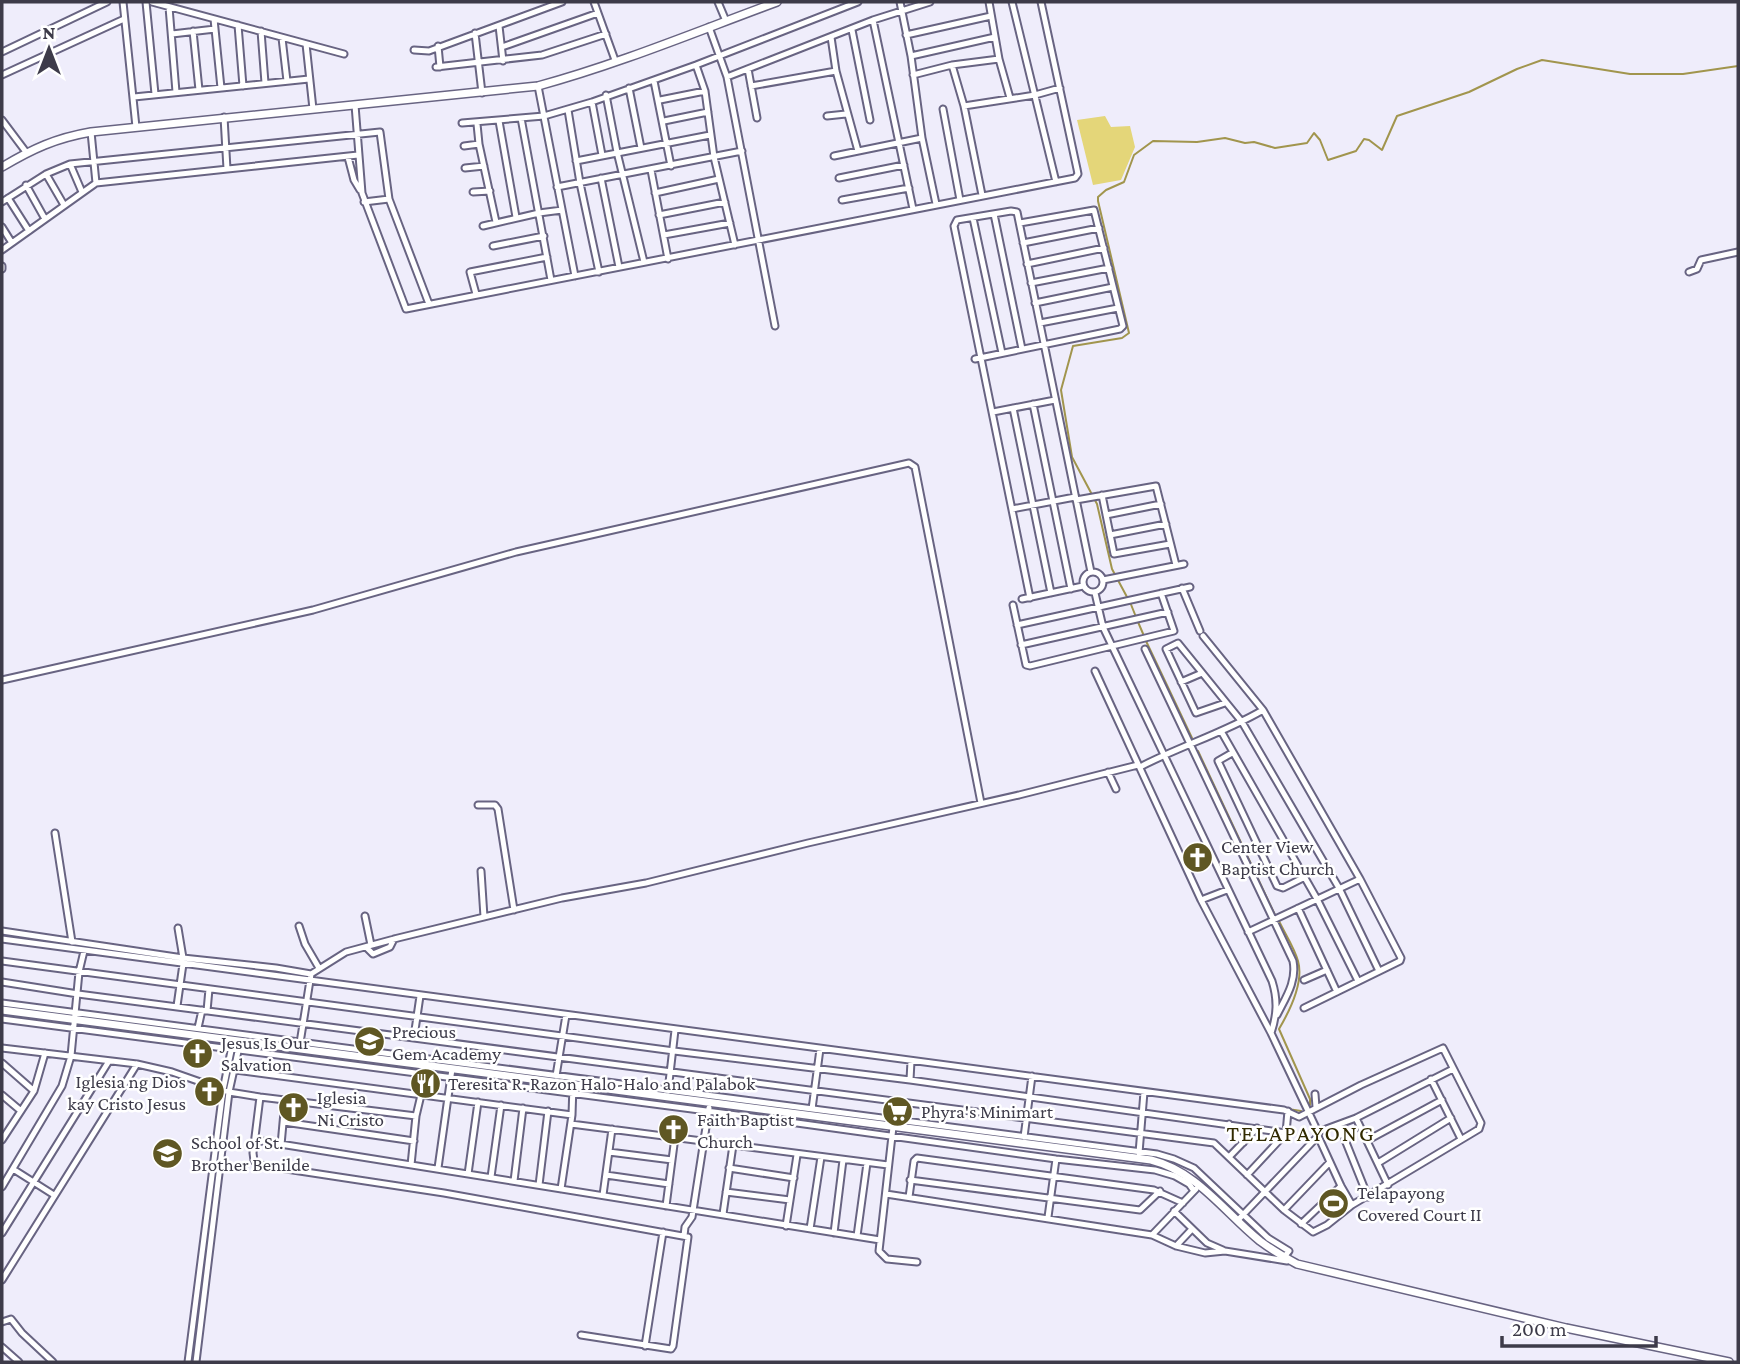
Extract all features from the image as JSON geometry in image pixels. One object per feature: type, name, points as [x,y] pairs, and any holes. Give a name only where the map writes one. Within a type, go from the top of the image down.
[{"type":"street","points":[[2,52],[107,2]]},
{"type":"street","points":[[123,2],[136,127]]},
{"type":"street","points":[[146,2],[155,94]]},
{"type":"street","points":[[152,2],[344,54]]},
{"type":"street","points":[[414,50],[426,51],[562,2]]},
{"type":"street","points":[[594,2],[615,61]]},
{"type":"street","points":[[718,2],[726,21]]},
{"type":"street","points":[[2,167],[26,152],[62,137],[91,132],[538,86],[589,72],[777,2]]},
{"type":"street","points":[[462,123],[477,124],[544,116],[568,110],[654,81],[858,2]]},
{"type":"street","points":[[900,2],[911,56],[922,138],[936,204]]},
{"type":"street","points":[[727,77],[873,20],[930,2]]},
{"type":"street","points":[[989,2],[999,59],[1010,98]]},
{"type":"street","points":[[1012,2],[1056,182]]},
{"type":"street","points":[[355,105],[364,202],[406,309],[1075,178],[1078,174],[1041,2]]},
{"type":"street","points":[[169,7],[176,92]]},
{"type":"street","points":[[502,47],[598,13]]},
{"type":"street","points":[[906,35],[991,16]]},
{"type":"street","points":[[2,75],[124,19]]},
{"type":"street","points":[[214,19],[221,88]]},
{"type":"street","points":[[873,20],[913,209]]},
{"type":"street","points":[[237,25],[243,86]]},
{"type":"street","points":[[499,26],[503,61]]},
{"type":"street","points":[[709,27],[727,77],[775,326]]},
{"type":"street","points":[[172,34],[215,29]]},
{"type":"street","points":[[852,30],[870,120]]},
{"type":"street","points":[[193,31],[199,90]]},
{"type":"street","points":[[261,32],[265,83]]},
{"type":"street","points":[[475,33],[482,93]]},
{"type":"street","points":[[438,47],[438,67],[542,55],[606,34]]},
{"type":"street","points":[[831,37],[846,114],[858,151]]},
{"type":"street","points":[[911,56],[995,37]]},
{"type":"street","points":[[282,38],[287,81]]},
{"type":"street","points":[[306,44],[313,109]]},
{"type":"street","points":[[913,75],[952,65],[999,59]]},
{"type":"street","points":[[696,65],[705,90],[714,157],[735,245]]},
{"type":"street","points":[[952,65],[964,106],[982,195]]},
{"type":"street","points":[[748,69],[757,118]]},
{"type":"street","points":[[751,86],[836,71]]},
{"type":"street","points":[[134,96],[309,79]]},
{"type":"street","points":[[654,81],[660,100],[671,166]]},
{"type":"street","points":[[538,86],[575,276]]},
{"type":"street","points":[[629,88],[641,148]]},
{"type":"street","points":[[964,106],[1035,95],[1060,88]]},
{"type":"street","points":[[660,100],[705,90]]},
{"type":"street","points":[[607,95],[617,152],[644,262]]},
{"type":"street","points":[[592,102],[602,155]]},
{"type":"street","points":[[943,109],[960,200]]},
{"type":"street","points":[[568,110],[598,272]]},
{"type":"street","points":[[664,121],[708,112]]},
{"type":"street","points":[[827,116],[846,114]]},
{"type":"street","points":[[223,117],[227,169]]},
{"type":"street","points":[[522,118],[551,280]]},
{"type":"street","points":[[2,120],[26,152]]},
{"type":"street","points":[[499,121],[516,218]]},
{"type":"street","points":[[477,124],[496,222]]},
{"type":"street","points":[[91,132],[96,183]]},
{"type":"street","points":[[29,231],[5,200],[26,185],[70,164],[380,132],[389,199],[429,304]]},
{"type":"street","points":[[576,161],[710,135]]},
{"type":"street","points":[[834,156],[922,138]]},
{"type":"street","points":[[464,146],[479,144]]},
{"type":"street","points":[[557,187],[742,151]]},
{"type":"street","points":[[2,250],[96,183],[358,155]]},
{"type":"street","points":[[348,157],[356,185],[362,193]]},
{"type":"street","points":[[70,164],[82,192]]},
{"type":"street","points":[[839,178],[904,165]]},
{"type":"street","points":[[465,168],[484,166]]},
{"type":"street","points":[[651,170],[668,259]]},
{"type":"street","points":[[46,174],[64,205]]},
{"type":"street","points":[[601,178],[619,267]]},
{"type":"street","points":[[655,193],[719,179]]},
{"type":"street","points":[[26,185],[45,219]]},
{"type":"street","points":[[842,200],[909,188]]},
{"type":"street","points":[[473,192],[490,191]]},
{"type":"street","points":[[364,202],[389,199]]},
{"type":"street","points":[[659,215],[725,202]]},
{"type":"street","points":[[978,358],[1122,328],[1095,212],[1092,209],[1020,223]]},
{"type":"street","points":[[483,226],[562,210]]},
{"type":"street","points":[[1030,598],[993,412],[978,358],[955,221],[1017,212],[1091,572]]},
{"type":"street","points":[[994,214],[1022,349]]},
{"type":"street","points":[[974,218],[1002,353]]},
{"type":"street","points":[[664,234],[730,223]]},
{"type":"street","points":[[2,227],[12,243]]},
{"type":"street","points":[[1024,243],[1099,228]]},
{"type":"street","points":[[493,246],[544,236]]},
{"type":"street","points":[[1027,264],[1104,248]]},
{"type":"street","points":[[1689,272],[1697,270],[1701,260],[1738,251]]},
{"type":"street","points":[[476,294],[470,272],[547,257]]},
{"type":"street","points":[[1031,283],[1109,268]]},
{"type":"street","points":[[1035,303],[1113,287]]},
{"type":"street","points":[[1040,323],[1118,308]]},
{"type":"street","points":[[993,412],[1055,400]]},
{"type":"street","points":[[1033,404],[1072,589]]},
{"type":"street","points":[[1013,408],[1051,593]]},
{"type":"street","points":[[2,680],[313,610],[516,552],[909,463],[915,467],[981,803]]},
{"type":"street","points":[[1012,509],[1154,485],[1157,487],[1176,565]]},
{"type":"street","points":[[1096,496],[1106,515],[1116,555],[1171,544]]},
{"type":"street","points":[[1106,515],[1161,504]]},
{"type":"street","points":[[1110,535],[1166,524]]},
{"type":"street","points":[[1102,580],[1184,564]]},
{"type":"street","points":[[1091,572],[1098,573],[1102,580],[1101,589],[1095,593],[1088,592],[1083,586],[1083,578],[1091,572]]},
{"type":"street","points":[[1022,599],[1083,586]]},
{"type":"street","points":[[1017,625],[1190,587]]},
{"type":"street","points":[[1182,588],[1201,633],[1263,710],[1360,879],[1401,958],[1400,961],[1304,1008]]},
{"type":"street","points":[[1095,593],[1104,627],[1272,981],[1276,993],[1277,1015]]},
{"type":"street","points":[[1013,605],[1026,665],[1030,666],[1174,631],[1161,593]]},
{"type":"street","points":[[1021,645],[1168,611]]},
{"type":"street","points":[[1225,703],[1196,713],[1166,651],[1178,643],[1242,722],[1339,888],[1379,971]]},
{"type":"street","points":[[1145,649],[1293,961],[1294,973],[1271,1033]]},
{"type":"street","points":[[1095,671],[1201,900],[1271,1033],[1341,1186],[1353,1205]]},
{"type":"street","points":[[1181,682],[1202,673]]},
{"type":"street","points":[[365,916],[368,946],[373,954],[390,947],[394,939],[514,910],[646,883],[1139,766],[1190,746],[1263,710]]},
{"type":"street","points":[[1221,731],[1305,877],[1358,981]]},
{"type":"street","points":[[1232,753],[1218,761],[1277,887],[1283,888],[1305,877]]},
{"type":"street","points":[[1108,772],[1116,789]]},
{"type":"street","points":[[478,805],[495,805],[498,809],[514,910]]},
{"type":"street","points":[[55,833],[72,942]]},
{"type":"street","points":[[481,871],[484,917]]},
{"type":"street","points":[[1248,932],[1360,879]]},
{"type":"street","points":[[1201,900],[1227,890]]},
{"type":"street","points":[[1298,908],[1337,992]]},
{"type":"street","points":[[299,926],[305,944],[319,968]]},
{"type":"street","points":[[177,1006],[183,961],[178,928]]},
{"type":"street","points":[[2,931],[183,961]]},
{"type":"street","points":[[2,939],[311,977],[420,996],[1288,1111],[1299,1117],[1440,1048],[1445,1050],[1481,1124],[1479,1129],[1313,1232],[1284,1210],[1214,1143],[2,982]]},
{"type":"street","points":[[300,1043],[311,977],[319,968],[346,952],[368,946]]},
{"type":"street","points":[[2,1187],[62,1086],[71,1056],[79,972],[84,951]]},
{"type":"street","points":[[2,961],[910,1080],[1286,1133]]},
{"type":"street","points":[[1304,980],[1326,970]]},
{"type":"street","points":[[198,1028],[209,989]]},
{"type":"street","points":[[414,1037],[420,996]]},
{"type":"street","points":[[2,1003],[75,1020],[231,1049]]},
{"type":"street","points":[[2,1010],[452,1073],[572,1095],[1155,1170],[1175,1176],[1197,1189],[1261,1241],[1287,1259],[1307,1268],[1728,1362]]},
{"type":"street","points":[[556,1079],[566,1016]]},
{"type":"street","points":[[2,1019],[75,1020],[198,1028],[556,1079],[1157,1154],[1186,1163],[1205,1177],[1268,1238],[1289,1251],[1287,1259]]},
{"type":"street","points":[[668,1091],[675,1030]]},
{"type":"street","points":[[188,1362],[200,1291],[231,1049],[237,1043]]},
{"type":"street","points":[[226,1091],[235,1069],[237,1043]]},
{"type":"street","points":[[2,1048],[137,1064],[172,1072],[226,1091],[260,1097],[416,1116]]},
{"type":"street","points":[[811,1109],[816,1090],[820,1048]]},
{"type":"street","points":[[2,1140],[34,1091],[45,1053]]},
{"type":"street","points":[[2,1233],[109,1061]]},
{"type":"street","points":[[910,1080],[911,1061]]},
{"type":"street","points":[[2,1063],[34,1091]]},
{"type":"street","points":[[2,1280],[137,1064]]},
{"type":"street","points":[[228,1069],[572,1115]]},
{"type":"street","points":[[1238,1220],[1318,1134],[1453,1069]]},
{"type":"street","points":[[452,1073],[556,1079],[573,1084],[1151,1160],[1175,1168],[1197,1189]]},
{"type":"street","points":[[438,1168],[452,1073]]},
{"type":"street","points":[[1024,1137],[1032,1076]]},
{"type":"street","points":[[1431,1079],[1461,1139]]},
{"type":"street","points":[[561,1189],[571,1124],[573,1084]]},
{"type":"street","points":[[1139,1153],[1144,1092]]},
{"type":"street","points":[[1315,1094],[1316,1107]]},
{"type":"street","points":[[2,1095],[21,1111]]},
{"type":"street","points":[[411,1165],[421,1095]]},
{"type":"street","points":[[260,1097],[253,1159],[260,1165],[444,1193],[684,1236],[689,1240],[673,1346],[670,1349],[581,1335]]},
{"type":"street","points":[[1368,1140],[1441,1100]]},
{"type":"street","points":[[281,1145],[285,1101]]},
{"type":"street","points":[[684,1236],[693,1210],[709,1101]]},
{"type":"street","points":[[468,1174],[478,1102]]},
{"type":"street","points":[[905,1121],[906,1103]]},
{"type":"street","points":[[491,1177],[502,1105]]},
{"type":"street","points":[[514,1181],[523,1108]]},
{"type":"street","points":[[539,1185],[548,1111]]},
{"type":"street","points":[[1247,1175],[1286,1133],[1288,1111]]},
{"type":"street","points":[[1356,1118],[1388,1185]]},
{"type":"street","points":[[1378,1163],[1451,1118]]},
{"type":"street","points":[[284,1122],[414,1141]]},
{"type":"street","points":[[571,1124],[888,1165]]},
{"type":"street","points":[[1229,1124],[1243,1143]]},
{"type":"street","points":[[1339,1125],[1368,1197]]},
{"type":"street","points":[[2,1126],[8,1132]]},
{"type":"street","points":[[892,1127],[879,1251],[884,1259],[917,1262]]},
{"type":"street","points":[[1230,1157],[1257,1128]]},
{"type":"street","points":[[603,1195],[612,1129]]},
{"type":"street","points":[[666,1206],[675,1137]]},
{"type":"street","points":[[255,1140],[880,1240]]},
{"type":"street","points":[[723,1214],[733,1144]]},
{"type":"street","points":[[609,1152],[673,1160]]},
{"type":"street","points":[[786,1226],[797,1155]]},
{"type":"street","points":[[810,1229],[821,1157]]},
{"type":"street","points":[[909,1197],[914,1161],[917,1158],[1160,1191],[1183,1203]]},
{"type":"street","points":[[1048,1217],[1056,1159]]},
{"type":"street","points":[[834,1233],[843,1160]]},
{"type":"street","points":[[1284,1210],[1330,1162]]},
{"type":"street","points":[[857,1236],[867,1163]]},
{"type":"street","points":[[13,1168],[54,1195]]},
{"type":"street","points":[[729,1168],[794,1178]]},
{"type":"street","points":[[606,1175],[669,1184]]},
{"type":"street","points":[[911,1180],[1140,1210],[1160,1191]]},
{"type":"street","points":[[1301,1224],[1341,1186]]},
{"type":"street","points":[[1152,1235],[1197,1189]]},
{"type":"street","points":[[726,1192],[790,1200]]},
{"type":"street","points":[[886,1194],[1152,1235],[1176,1246],[1206,1254],[1225,1251]]},
{"type":"street","points":[[1174,1211],[1213,1247],[1287,1259]]},
{"type":"street","points":[[1176,1246],[1192,1229]]},
{"type":"street","points":[[645,1346],[663,1232]]},
{"type":"street","points":[[196,1362],[200,1291]]},
{"type":"street","points":[[2,1322],[10,1319],[53,1362]]},
{"type":"street","points":[[3,1350],[19,1362]]},
{"type":"shaded area","points":[[1105,116],[1111,127],[1130,126],[1135,147],[1121,180],[1093,185],[1077,120]]},
{"type":"waterway","points":[[1127,597],[1112,569],[1097,504],[1072,457],[1061,390],[1073,346],[1122,338],[1129,333],[1098,197],[1124,182],[1134,155],[1153,141],[1197,142],[1225,138],[1275,148],[1307,143],[1314,133],[1320,140],[1328,160],[1356,151],[1364,139],[1382,150],[1397,116],[1469,92],[1542,60],[1630,74],[1683,74],[1738,66]]},
{"type":"waterway","points":[[1130,602],[1136,617]]},
{"type":"waterway","points":[[1138,622],[1144,636]]},
{"type":"waterway","points":[[1146,641],[1192,738]]},
{"type":"waterway","points":[[1198,751],[1275,915]]},
{"type":"waterway","points":[[1279,921],[1294,951],[1299,969],[1294,996],[1279,1029],[1310,1099],[1310,1105]]},
{"type":"waterway","points":[[1288,1109],[1301,1111]]},
{"type":"place","name":"Center View Baptist Church","points":[[1198,857]]},
{"type":"place","name":"Precious Gem Academy","points":[[369,1042]]},
{"type":"place","name":"Jesus Is Our Salvation","points":[[198,1053]]},
{"type":"place","name":"Teresita R. Razon Halo-Halo and Palabok","points":[[425,1083]]},
{"type":"place","name":"Iglesia ng Dios kay Cristo Jesus","points":[[209,1092]]},
{"type":"place","name":"Iglesia Ni Cristo","points":[[294,1108]]},
{"type":"place","name":"Phyra's Minimart","points":[[898,1111]]},
{"type":"place","name":"Faith Baptist Church","points":[[674,1130]]},
{"type":"place","name":"School of St. Brother Benilde","points":[[168,1153]]},
{"type":"place","name":"Telapayong Covered Court II","points":[[1334,1203]]},
{"type":"district","name":"TELAPAYONG","points":[[1301,1133]]}]
